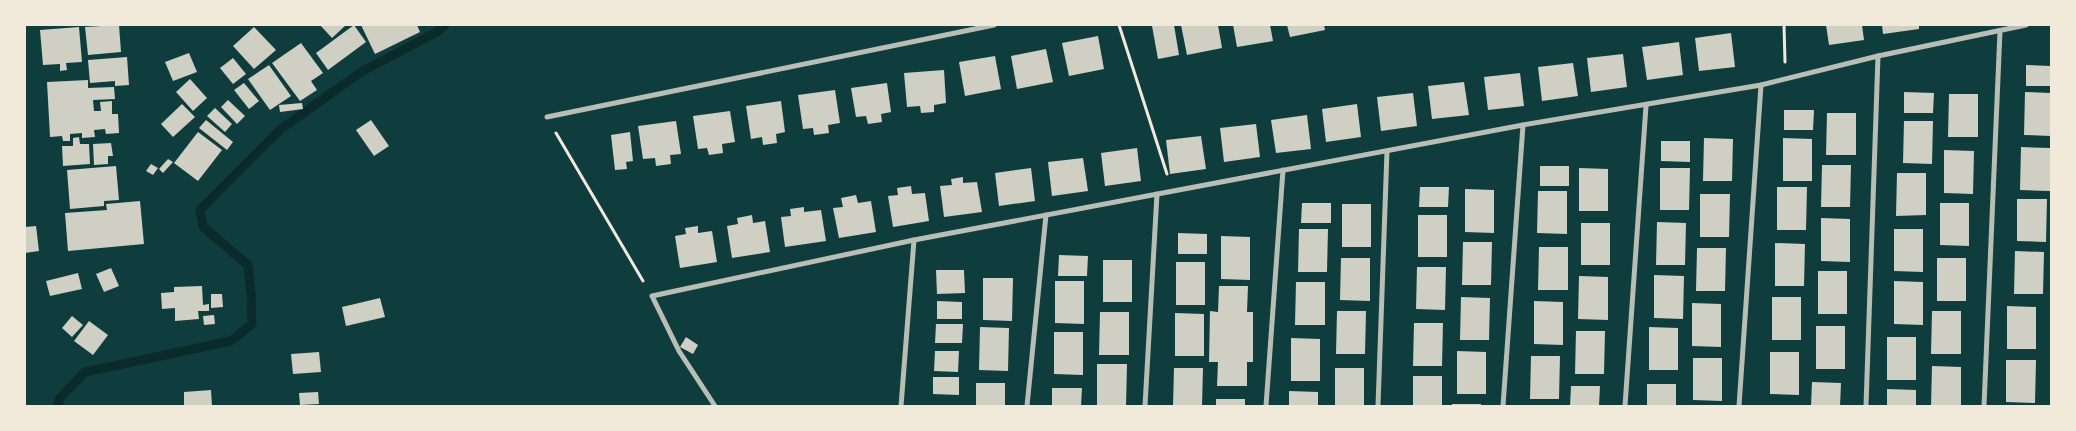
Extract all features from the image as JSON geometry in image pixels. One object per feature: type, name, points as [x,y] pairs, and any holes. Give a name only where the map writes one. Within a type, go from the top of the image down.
[{"type":"street","points":[[547,117],[994,25]]},
{"type":"street","points":[[715,406],[679,350],[652,296],[914,240],[1523,125],[1646,106],[1761,85],[1878,56],[2026,25]]},
{"type":"street","points":[[1984,406],[2000,31]]},
{"type":"street","points":[[1866,406],[1878,56]]},
{"type":"street","points":[[1739,406],[1761,85]]},
{"type":"street","points":[[1624,406],[1646,106]]},
{"type":"street","points":[[1503,406],[1523,125]]},
{"type":"street","points":[[1378,406],[1387,151]]},
{"type":"street","points":[[1266,406],[1283,170]]},
{"type":"street","points":[[1145,406],[1156,194]]},
{"type":"street","points":[[1027,406],[1046,215]]},
{"type":"street","points":[[901,406],[914,240]]},
{"type":"path","points":[[1119,25],[1173,191]]},
{"type":"path","points":[[1784,25],[1785,80]]},
{"type":"path","points":[[547,117],[652,296]]},
{"type":"building","points":[[119,25],[121,52],[88,55],[85,27]]},
{"type":"building","points":[[320,25],[346,25],[332,38]]},
{"type":"building","points":[[354,25],[366,42],[328,70],[316,53]]},
{"type":"building","points":[[361,25],[417,25],[420,32],[375,54]]},
{"type":"building","points":[[1174,25],[1179,55],[1158,59],[1152,26]]},
{"type":"building","points":[[1181,25],[1218,25],[1222,48],[1187,55]]},
{"type":"building","points":[[1233,25],[1270,25],[1273,41],[1237,47]]},
{"type":"building","points":[[1287,25],[1324,25],[1325,30],[1290,37]]},
{"type":"building","points":[[1826,25],[1862,25],[1864,40],[1829,45]]},
{"type":"building","points":[[1882,25],[1919,25],[1919,29],[1883,34]]},
{"type":"building","points":[[79,27],[82,62],[66,63],[67,70],[60,71],[60,64],[43,65],[40,30]]},
{"type":"building","points":[[254,27],[276,50],[254,69],[233,46]]},
{"type":"building","points":[[1731,33],[1735,67],[1699,71],[1695,38]]},
{"type":"building","points":[[1098,36],[1104,69],[1069,76],[1062,43]]},
{"type":"building","points":[[1679,42],[1683,75],[1647,80],[1642,47]]},
{"type":"building","points":[[301,43],[323,73],[311,81],[317,90],[300,101],[272,63]]},
{"type":"building","points":[[1046,49],[1053,82],[1017,89],[1011,56]]},
{"type":"building","points":[[189,53],[197,72],[173,81],[165,62]]},
{"type":"building","points":[[1623,54],[1627,87],[1591,92],[1587,58]]},
{"type":"building","points":[[995,56],[1001,89],[965,96],[959,62]]},
{"type":"building","points":[[127,57],[129,85],[115,86],[115,81],[90,83],[88,60]]},
{"type":"building","points":[[233,58],[246,74],[233,84],[220,68]]},
{"type":"building","points":[[1573,63],[1578,96],[1542,101],[1538,67]]},
{"type":"building","points":[[269,65],[291,96],[270,110],[248,79]]},
{"type":"building","points":[[2026,65],[2051,66],[2051,86],[2026,86]]},
{"type":"building","points":[[944,70],[946,103],[934,105],[934,112],[921,113],[920,106],[907,107],[904,73]]},
{"type":"building","points":[[1520,73],[1524,106],[1488,110],[1484,77]]},
{"type":"building","points":[[190,79],[207,98],[193,111],[176,92]]},
{"type":"building","points":[[88,80],[88,88],[114,87],[115,99],[93,100],[94,111],[101,111],[100,102],[112,101],[112,114],[118,114],[119,133],[106,134],[105,129],[94,130],[95,137],[82,138],[82,133],[70,134],[70,141],[63,141],[62,136],[50,137],[47,82]]},
{"type":"building","points":[[1464,82],[1469,115],[1432,119],[1428,86]]},
{"type":"building","points":[[244,83],[259,101],[249,109],[234,90]]},
{"type":"building","points":[[887,83],[891,112],[881,114],[882,122],[868,124],[866,116],[856,117],[851,88]]},
{"type":"building","points":[[835,90],[840,123],[828,125],[829,133],[814,135],[813,128],[803,129],[798,95]]},
{"type":"building","points":[[1904,92],[1934,93],[1933,113],[1904,113]]},
{"type":"building","points":[[2025,92],[2051,93],[2051,136],[2024,135]]},
{"type":"building","points":[[1413,93],[1417,126],[1381,131],[1377,97]]},
{"type":"building","points":[[1949,94],[1978,94],[1978,137],[1948,137]]},
{"type":"building","points":[[228,100],[245,116],[237,124],[221,107]]},
{"type":"building","points":[[781,101],[785,132],[776,134],[777,143],[763,145],[762,137],[751,139],[746,106]]},
{"type":"building","points":[[302,103],[303,109],[280,112],[279,105]]},
{"type":"building","points":[[182,104],[195,117],[173,137],[161,124]]},
{"type":"building","points":[[1357,104],[1361,137],[1326,142],[1322,109]]},
{"type":"building","points":[[215,108],[232,124],[225,132],[207,116]]},
{"type":"building","points":[[1784,110],[1814,110],[1813,130],[1784,130]]},
{"type":"building","points":[[730,111],[735,142],[722,144],[723,153],[709,155],[707,148],[698,149],[693,116]]},
{"type":"building","points":[[1827,113],[1856,113],[1856,155],[1826,155]]},
{"type":"building","points":[[1307,115],[1311,149],[1276,153],[1271,120]]},
{"type":"building","points":[[206,120],[233,142],[227,150],[199,128]]},
{"type":"building","points":[[371,120],[389,146],[374,156],[356,130]]},
{"type":"building","points":[[676,121],[681,154],[670,155],[671,164],[656,166],[655,158],[643,159],[638,126]]},
{"type":"building","points":[[1904,121],[1933,121],[1932,164],[1903,163]]},
{"type":"building","points":[[1256,124],[1260,157],[1224,162],[1220,128]]},
{"type":"building","points":[[198,132],[222,150],[198,181],[174,163]]},
{"type":"building","points":[[630,132],[633,161],[626,162],[627,169],[615,170],[611,135]]},
{"type":"building","points":[[1201,136],[1206,169],[1170,174],[1166,140]]},
{"type":"building","points":[[79,137],[80,144],[89,144],[90,164],[63,166],[62,146],[73,146],[73,138]]},
{"type":"building","points":[[1704,138],[1733,139],[1732,181],[1703,181]]},
{"type":"building","points":[[1783,138],[1812,139],[1812,181],[1783,181]]},
{"type":"building","points":[[1661,141],[1690,141],[1690,162],[1661,161]]},
{"type":"building","points":[[111,143],[113,156],[108,156],[108,164],[94,165],[93,144]]},
{"type":"building","points":[[2021,147],[2050,148],[2050,191],[2020,190]]},
{"type":"building","points":[[1137,148],[1141,181],[1105,186],[1101,153]]},
{"type":"building","points":[[1944,150],[1974,151],[1973,194],[1944,193]]},
{"type":"building","points":[[1083,158],[1088,191],[1052,196],[1048,162]]},
{"type":"building","points":[[168,159],[173,162],[163,173],[159,169]]},
{"type":"building","points":[[151,164],[158,168],[153,175],[146,171]]},
{"type":"building","points":[[1822,165],[1851,165],[1850,207],[1821,207]]},
{"type":"building","points":[[116,166],[119,200],[104,201],[104,206],[70,209],[67,170]]},
{"type":"building","points":[[1540,166],[1569,166],[1569,186],[1540,186]]},
{"type":"building","points":[[1031,168],[1035,201],[999,206],[995,173]]},
{"type":"building","points":[[1579,168],[1608,169],[1608,211],[1579,211]]},
{"type":"building","points":[[1660,168],[1690,168],[1689,210],[1660,210]]},
{"type":"building","points":[[1897,173],[1926,173],[1926,215],[1896,216]]},
{"type":"building","points":[[963,177],[963,183],[977,182],[982,212],[944,217],[940,186],[952,185],[951,179]]},
{"type":"building","points":[[911,186],[912,194],[925,193],[929,221],[893,227],[888,196],[898,195],[897,188]]},
{"type":"building","points":[[1420,187],[1449,187],[1448,207],[1419,207]]},
{"type":"building","points":[[1777,187],[1807,187],[1806,230],[1777,230]]},
{"type":"building","points":[[1465,189],[1494,190],[1494,233],[1465,232]]},
{"type":"building","points":[[1538,191],[1567,191],[1567,234],[1537,233]]},
{"type":"building","points":[[1700,194],[1730,194],[1729,237],[1700,237]]},
{"type":"building","points":[[856,195],[858,203],[871,201],[876,232],[839,238],[833,208],[843,207],[841,198]]},
{"type":"building","points":[[2017,199],[2047,199],[2046,242],[2017,241]]},
{"type":"building","points":[[140,201],[144,244],[68,251],[65,213],[107,210],[106,204]]},
{"type":"building","points":[[1302,203],[1331,203],[1331,223],[1301,223]]},
{"type":"building","points":[[1940,203],[1969,203],[1969,246],[1940,245]]},
{"type":"building","points":[[1342,204],[1371,204],[1371,247],[1342,247]]},
{"type":"building","points":[[804,207],[804,212],[821,210],[826,241],[785,247],[781,217],[791,216],[790,209]]},
{"type":"building","points":[[752,215],[753,223],[765,221],[770,252],[732,258],[727,226],[738,224],[737,218]]},
{"type":"building","points":[[1418,215],[1447,215],[1447,257],[1418,257]]},
{"type":"building","points":[[1821,218],[1850,219],[1850,262],[1821,261]]},
{"type":"building","points":[[1657,222],[1686,223],[1685,265],[1656,265]]},
{"type":"building","points":[[1581,223],[1610,223],[1610,265],[1581,265]]},
{"type":"building","points":[[36,226],[39,251],[25,253],[25,227]]},
{"type":"building","points":[[698,226],[698,233],[712,231],[717,262],[680,268],[675,236],[686,234],[685,228]]},
{"type":"building","points":[[1299,229],[1328,229],[1327,272],[1298,272]]},
{"type":"building","points":[[1894,229],[1923,229],[1923,272],[1894,271]]},
{"type":"building","points":[[1178,233],[1207,234],[1207,254],[1178,254]]},
{"type":"building","points":[[1221,236],[1250,237],[1250,280],[1221,279]]},
{"type":"building","points":[[1463,242],[1492,242],[1491,285],[1462,285]]},
{"type":"building","points":[[1775,243],[1805,244],[1804,286],[1775,286]]},
{"type":"building","points":[[1539,247],[1568,247],[1568,290],[1538,290]]},
{"type":"building","points":[[1697,248],[1726,248],[1725,291],[1696,291]]},
{"type":"building","points":[[2015,251],[2044,252],[2043,294],[2014,294]]},
{"type":"building","points":[[1059,255],[1088,256],[1087,276],[1058,276]]},
{"type":"building","points":[[1341,258],[1370,258],[1370,301],[1340,300]]},
{"type":"building","points":[[1937,258],[1966,258],[1966,301],[1937,301]]},
{"type":"building","points":[[1103,260],[1132,260],[1132,302],[1103,302]]},
{"type":"building","points":[[1176,262],[1205,262],[1205,305],[1176,305]]},
{"type":"building","points":[[1417,267],[1446,267],[1445,310],[1416,309]]},
{"type":"building","points":[[111,268],[119,286],[104,292],[96,274]]},
{"type":"building","points":[[936,270],[964,270],[965,293],[937,294]]},
{"type":"building","points":[[1818,271],[1847,271],[1847,314],[1818,314]]},
{"type":"building","points":[[78,273],[82,289],[50,296],[46,281]]},
{"type":"building","points":[[1654,275],[1684,276],[1683,319],[1654,318]]},
{"type":"building","points":[[1579,276],[1608,277],[1608,320],[1578,319]]},
{"type":"building","points":[[983,278],[1013,278],[1012,321],[983,320]]},
{"type":"building","points":[[1055,281],[1084,281],[1084,324],[1055,323]]},
{"type":"building","points":[[1894,281],[1923,282],[1923,325],[1894,324]]},
{"type":"building","points":[[1296,282],[1325,282],[1325,325],[1295,325]]},
{"type":"building","points":[[202,286],[203,305],[209,304],[209,311],[198,311],[199,319],[175,321],[175,308],[162,309],[161,293],[174,292],[174,287]]},
{"type":"building","points":[[1219,286],[1248,286],[1247,312],[1253,312],[1253,362],[1247,362],[1247,386],[1217,386],[1218,362],[1209,362],[1210,311],[1218,312]]},
{"type":"building","points":[[211,294],[222,294],[223,307],[211,308]]},
{"type":"building","points":[[1461,297],[1490,298],[1489,340],[1460,340]]},
{"type":"building","points":[[1772,297],[1801,297],[1801,340],[1772,340]]},
{"type":"building","points":[[380,298],[385,317],[346,326],[342,307]]},
{"type":"building","points":[[937,301],[962,302],[962,319],[937,319]]},
{"type":"building","points":[[1534,301],[1563,302],[1563,345],[1534,344]]},
{"type":"building","points":[[1692,303],[1721,304],[1721,347],[1692,346]]},
{"type":"building","points":[[2007,306],[2036,307],[2036,349],[2007,349]]},
{"type":"building","points":[[1337,311],[1366,311],[1365,354],[1336,354]]},
{"type":"building","points":[[1932,311],[1961,311],[1961,354],[1931,354]]},
{"type":"building","points":[[1100,312],[1129,312],[1129,355],[1099,355]]},
{"type":"building","points":[[1175,313],[1204,314],[1204,356],[1175,356]]},
{"type":"building","points":[[214,315],[215,324],[204,325],[203,316]]},
{"type":"building","points":[[72,316],[83,325],[72,337],[62,328]]},
{"type":"building","points":[[89,321],[108,335],[93,355],[74,341]]},
{"type":"building","points":[[1414,323],[1443,323],[1442,366],[1413,366]]},
{"type":"building","points":[[936,324],[963,324],[962,343],[935,343]]},
{"type":"building","points":[[1816,326],[1845,326],[1845,369],[1816,369]]},
{"type":"building","points":[[980,327],[1009,328],[1008,371],[979,370]]},
{"type":"building","points":[[1649,327],[1678,328],[1678,370],[1649,370]]},
{"type":"building","points":[[1576,331],[1605,331],[1604,374],[1575,374]]},
{"type":"building","points":[[1054,332],[1083,332],[1083,375],[1054,374]]},
{"type":"building","points":[[686,337],[698,345],[693,354],[680,347]]},
{"type":"building","points":[[1887,337],[1916,337],[1916,380],[1887,380]]},
{"type":"building","points":[[1291,338],[1320,339],[1320,381],[1291,381]]},
{"type":"building","points":[[935,351],[959,351],[958,372],[934,371]]},
{"type":"building","points":[[1457,351],[1486,352],[1486,394],[1457,394]]},
{"type":"building","points":[[319,352],[321,372],[293,374],[291,354]]},
{"type":"building","points":[[1770,352],[1799,352],[1799,395],[1770,394]]},
{"type":"building","points":[[1531,356],[1560,356],[1559,399],[1530,399]]},
{"type":"building","points":[[1693,358],[1722,358],[1722,401],[1693,400]]},
{"type":"building","points":[[2006,360],[2036,360],[2035,403],[2006,402]]},
{"type":"building","points":[[1097,364],[1127,364],[1126,406],[1097,406]]},
{"type":"building","points":[[1932,366],[1961,367],[1961,406],[1931,406]]},
{"type":"building","points":[[1174,368],[1203,368],[1202,406],[1173,406]]},
{"type":"building","points":[[1335,368],[1364,368],[1364,406],[1335,406]]},
{"type":"building","points":[[1413,376],[1442,376],[1442,406],[1413,406]]},
{"type":"building","points":[[933,377],[959,377],[959,395],[933,394]]},
{"type":"building","points":[[1812,382],[1841,383],[1840,406],[1811,406]]},
{"type":"building","points":[[976,383],[1005,383],[1005,406],[976,406]]},
{"type":"building","points":[[1647,384],[1676,384],[1676,406],[1647,406]]},
{"type":"building","points":[[1571,386],[1600,386],[1599,406],[1570,406]]},
{"type":"building","points":[[1052,388],[1082,388],[1081,406],[1052,406]]},
{"type":"building","points":[[1887,389],[1916,390],[1916,406],[1887,406]]},
{"type":"building","points":[[211,390],[212,406],[184,406],[184,392]]},
{"type":"building","points":[[1289,391],[1318,392],[1318,406],[1289,406]]},
{"type":"building","points":[[318,392],[319,404],[300,405],[299,393]]},
{"type":"building","points":[[1216,399],[1245,399],[1245,406],[1216,406]]},
{"type":"building","points":[[1452,404],[1481,404],[1481,406],[1452,406]]},
{"type":"waterway","points":[[58,406],[59,399],[85,372],[231,341],[252,324],[248,265],[203,227],[200,210],[281,129],[361,72],[437,32],[445,25]]}]
